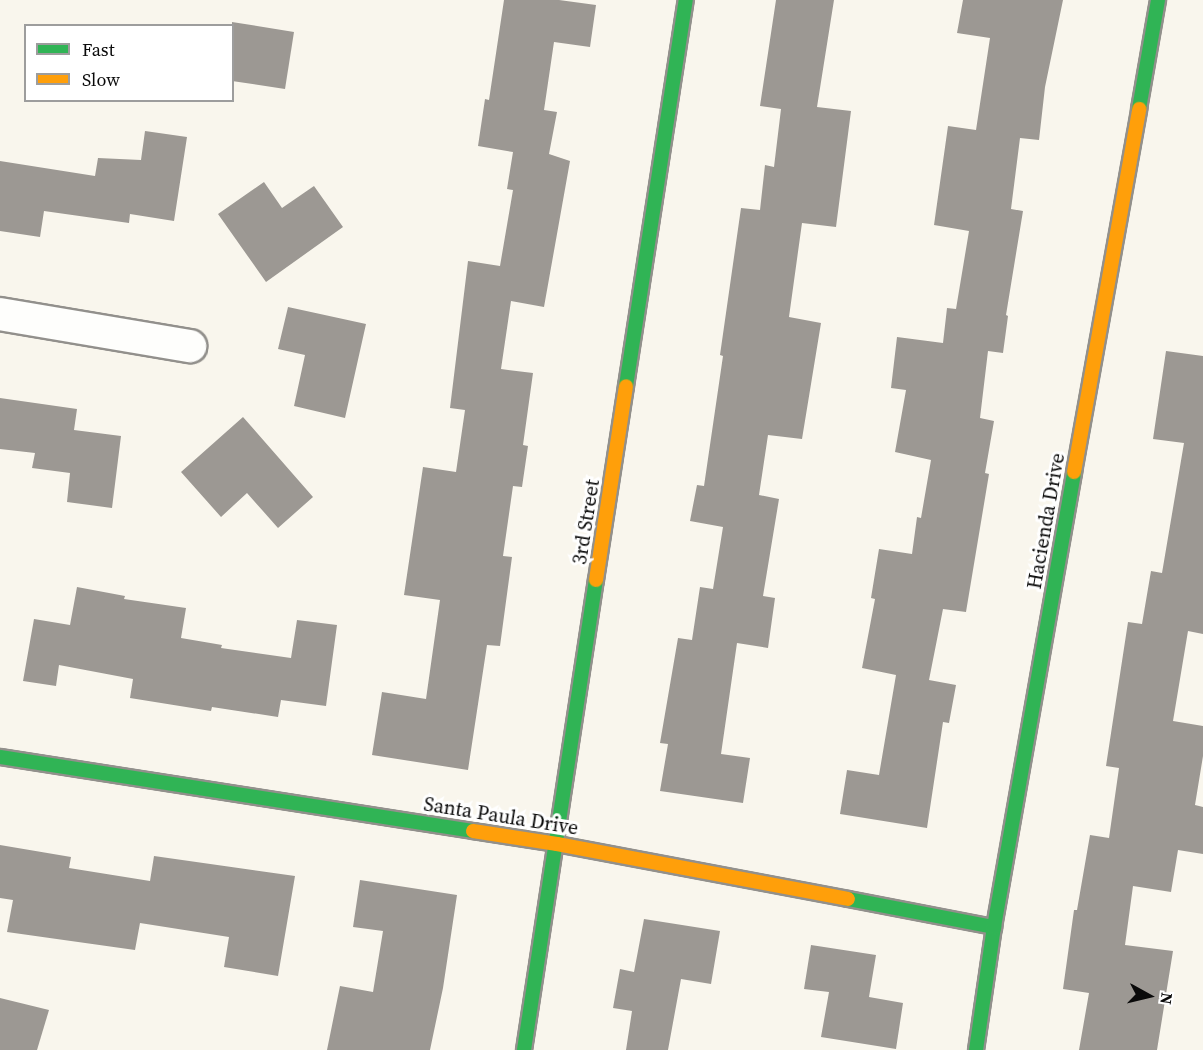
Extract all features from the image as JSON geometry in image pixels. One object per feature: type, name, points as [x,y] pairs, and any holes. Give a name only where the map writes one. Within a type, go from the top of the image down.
[{"type":"street","name":"3rd Street","points":[[524,1050],[686,0]]},
{"type":"street","name":"Hacienda Drive","points":[[976,1050],[994,927],[1158,0]]},
{"type":"street","points":[[0,314],[190,346]]},
{"type":"street","name":"Santa Paula Drive","points":[[0,757],[557,844],[994,927]]},
{"type":"building","points":[[504,0],[559,0],[596,5],[590,47],[554,42],[544,110],[557,112],[549,154],[570,161],[544,307],[511,301],[501,369],[533,373],[523,445],[528,446],[522,487],[513,486],[503,556],[512,557],[500,646],[487,645],[468,770],[372,755],[382,692],[426,699],[440,600],[404,595],[423,467],[456,472],[465,410],[450,408],[468,261],[500,266],[513,190],[507,189],[513,152],[478,146],[485,99],[489,100]]},
{"type":"building","points":[[776,0],[834,0],[817,107],[851,111],[836,227],[802,223],[789,317],[821,323],[802,439],[768,435],[759,495],[779,499],[763,596],[775,598],[768,648],[737,643],[721,754],[750,758],[743,803],[660,791],[668,744],[660,743],[678,638],[692,640],[700,587],[713,589],[723,527],[690,521],[697,485],[704,486],[741,208],[760,210],[765,165],[774,167],[781,109],[760,106]]},
{"type":"building","points":[[963,0],[1063,0],[1045,87],[1039,140],[1020,138],[1011,209],[1023,211],[1006,315],[1008,316],[1003,353],[988,351],[980,418],[994,421],[985,473],[989,474],[966,612],[943,609],[929,680],[956,685],[949,723],[943,722],[927,828],[840,814],[847,770],[879,775],[896,675],[862,668],[875,599],[871,598],[879,549],[912,554],[917,517],[921,518],[931,460],[895,452],[906,390],[891,388],[897,337],[943,343],[947,308],[956,309],[969,231],[934,225],[948,126],[976,130],[990,38],[957,33]]},
{"type":"building","points":[[232,22],[294,32],[285,89],[234,81],[234,24]]},
{"type":"building","points":[[145,131],[187,137],[174,221],[130,214],[129,223],[44,211],[40,237],[0,231],[0,161],[95,176],[98,158],[141,160]]},
{"type":"building","points":[[264,182],[282,208],[314,186],[343,227],[266,282],[218,214]]},
{"type":"building","points":[[288,307],[366,324],[345,418],[294,406],[305,355],[278,349]]},
{"type":"building","points":[[1166,351],[1203,356],[1203,634],[1188,631],[1173,721],[1203,726],[1203,756],[1195,805],[1203,807],[1203,854],[1178,850],[1171,892],[1133,886],[1125,945],[1173,951],[1157,1050],[1079,1050],[1089,993],[1063,989],[1074,910],[1077,910],[1090,835],[1109,838],[1119,768],[1106,766],[1128,622],[1142,624],[1151,571],[1162,573],[1184,443],[1153,439]]},
{"type":"building","points":[[0,398],[77,409],[74,430],[121,436],[112,508],[67,502],[70,473],[32,468],[35,453],[0,449]]},
{"type":"building","points":[[243,417],[313,497],[278,528],[247,493],[221,517],[181,472]]},
{"type":"building","points":[[77,587],[125,596],[124,599],[186,608],[181,638],[222,645],[221,648],[291,658],[297,620],[337,625],[326,706],[281,700],[278,717],[212,707],[211,711],[130,698],[133,679],[59,665],[56,686],[23,681],[34,619],[70,625]]},
{"type":"building","points":[[0,845],[71,857],[69,868],[150,881],[154,856],[295,876],[278,976],[224,967],[229,937],[140,923],[135,950],[7,932],[13,900],[0,898]]},
{"type":"building","points":[[360,880],[457,895],[443,988],[430,1050],[327,1050],[340,986],[373,992],[383,931],[353,927]]},
{"type":"building","points":[[644,919],[720,931],[711,984],[681,979],[668,1050],[626,1050],[632,1011],[613,1008],[620,969],[634,972]]},
{"type":"building","points":[[811,945],[876,955],[869,997],[903,1003],[896,1049],[821,1037],[829,992],[804,989]]},
{"type":"building","points":[[0,998],[49,1010],[37,1050],[0,1050]]},
{"type":"traffic: fast","points":[[626,386],[686,0]]},
{"type":"traffic: fast","points":[[1139,109],[1158,0]]},
{"type":"traffic: fast","points":[[976,1050],[994,927],[1074,472]]},
{"type":"traffic: fast","points":[[524,1050],[596,580]]},
{"type":"traffic: fast","points":[[0,757],[473,831]]},
{"type":"traffic: fast","points":[[848,899],[994,927]]},
{"type":"traffic: slow","points":[[1074,472],[1139,109]]},
{"type":"traffic: slow","points":[[596,580],[626,386]]},
{"type":"traffic: slow","points":[[473,831],[557,844],[848,899]]}]
